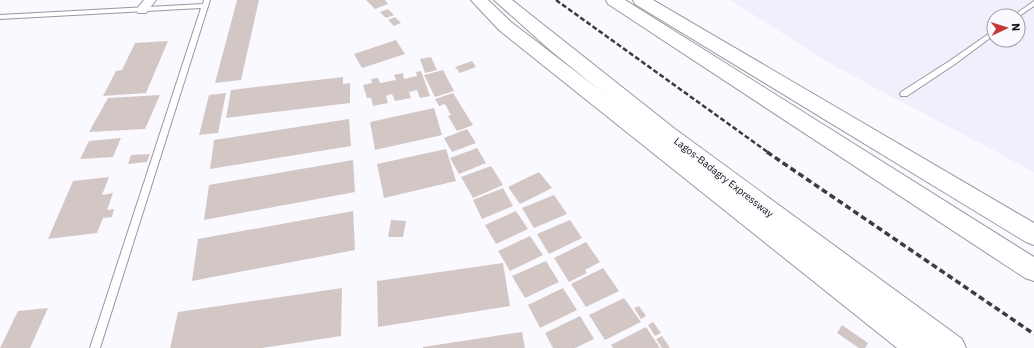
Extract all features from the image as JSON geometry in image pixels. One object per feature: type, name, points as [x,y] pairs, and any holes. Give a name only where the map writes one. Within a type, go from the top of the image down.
[{"type":"main road","name":"Lagos-Badagry Expressway","points":[[479,0],[505,26],[739,210],[919,348]]},
{"type":"main road","name":"Lagos-Badagry Expressway","points":[[502,0],[560,49],[743,193],[952,348]]},
{"type":"main road","points":[[614,0],[1034,270]]},
{"type":"main road","points":[[641,0],[1034,235]]},
{"type":"street","points":[[142,10],[150,0]]},
{"type":"lane","points":[[1026,8],[1034,2]]},
{"type":"lane","points":[[1,18],[142,10],[206,3],[95,348]]},
{"type":"lane","points":[[904,94],[953,62],[986,38]]},
{"type":"shaded area","points":[[730,0],[1034,0],[1034,172],[836,67]]},
{"type":"building","points":[[237,0],[259,0],[241,80],[215,83]]},
{"type":"building","points":[[366,0],[385,0],[388,4],[375,9]]},
{"type":"building","points":[[388,9],[394,15],[386,18],[380,12]]},
{"type":"building","points":[[395,17],[401,23],[394,26],[388,20]]},
{"type":"building","points":[[396,40],[405,54],[362,68],[354,54]]},
{"type":"building","points":[[168,41],[146,93],[103,96],[116,71],[122,70],[135,43]]},
{"type":"building","points":[[431,57],[437,70],[425,73],[420,59]]},
{"type":"building","points":[[472,61],[476,67],[460,73],[455,67]]},
{"type":"building","points":[[443,70],[454,91],[435,97],[424,75]]},
{"type":"building","points":[[421,71],[430,96],[420,98],[417,90],[409,92],[411,98],[395,101],[392,94],[386,96],[388,103],[373,106],[371,98],[367,98],[363,85],[372,83],[371,79],[378,78],[380,83],[396,80],[394,75],[403,73],[404,79],[417,76],[416,72]]},
{"type":"building","points":[[343,77],[343,84],[350,83],[350,103],[226,118],[231,90]]},
{"type":"building","points":[[226,93],[218,133],[199,135],[209,95]]},
{"type":"building","points":[[453,93],[473,125],[457,131],[448,116],[451,115],[445,104],[439,106],[435,99]]},
{"type":"building","points":[[160,95],[145,129],[89,132],[108,98]]},
{"type":"building","points":[[434,108],[442,135],[375,150],[370,122]]},
{"type":"building","points":[[349,119],[351,146],[210,169],[214,140]]},
{"type":"building","points":[[467,129],[476,143],[452,152],[444,138]]},
{"type":"building","points":[[121,138],[113,157],[80,159],[89,141]]},
{"type":"building","points":[[477,148],[486,163],[459,174],[450,158]]},
{"type":"building","points":[[446,149],[456,181],[384,198],[377,164]]},
{"type":"building","points":[[150,154],[147,162],[128,164],[131,155]]},
{"type":"building","points":[[353,160],[355,192],[204,220],[209,185]]},
{"type":"building","points":[[491,166],[503,185],[473,198],[461,177]]},
{"type":"building","points":[[539,172],[552,188],[520,204],[508,187]]},
{"type":"building","points":[[109,177],[102,195],[113,193],[107,210],[114,209],[112,217],[103,218],[97,233],[48,239],[73,181]]},
{"type":"building","points":[[503,188],[513,206],[482,219],[473,200]]},
{"type":"building","points":[[554,195],[567,214],[534,228],[522,208]]},
{"type":"building","points":[[353,211],[355,250],[192,281],[198,239]]},
{"type":"building","points":[[516,211],[528,229],[496,244],[485,225]]},
{"type":"building","points":[[391,220],[406,221],[403,237],[388,237]]},
{"type":"building","points":[[570,220],[582,238],[549,254],[537,234]]},
{"type":"building","points":[[530,236],[543,255],[510,271],[498,251]]},
{"type":"building","points":[[586,242],[600,262],[585,270],[587,273],[569,282],[554,258]]},
{"type":"building","points":[[546,261],[559,282],[525,298],[512,276]]},
{"type":"building","points":[[503,263],[510,306],[378,327],[377,281]]},
{"type":"building","points":[[603,268],[619,291],[586,307],[571,284]]},
{"type":"building","points":[[342,288],[341,336],[262,348],[170,348],[178,312]]},
{"type":"building","points":[[563,288],[577,310],[540,328],[528,305]]},
{"type":"building","points":[[624,298],[641,322],[605,340],[589,315]]},
{"type":"building","points":[[639,306],[646,316],[641,319],[634,308]]},
{"type":"building","points":[[48,308],[30,348],[0,348],[18,311]]},
{"type":"building","points":[[580,316],[594,339],[575,348],[553,348],[545,333]]},
{"type":"building","points":[[653,322],[661,333],[655,336],[648,325]]},
{"type":"building","points":[[842,325],[868,343],[865,348],[859,348],[837,333]]},
{"type":"building","points":[[646,327],[660,348],[613,348],[611,345]]},
{"type":"building","points":[[522,332],[525,348],[423,348],[423,347]]},
{"type":"building","points":[[662,336],[670,348],[662,348],[656,339]]},
{"type":"railway","points":[[556,0],[769,153]]},
{"type":"railway","points":[[767,152],[1034,334]]}]
